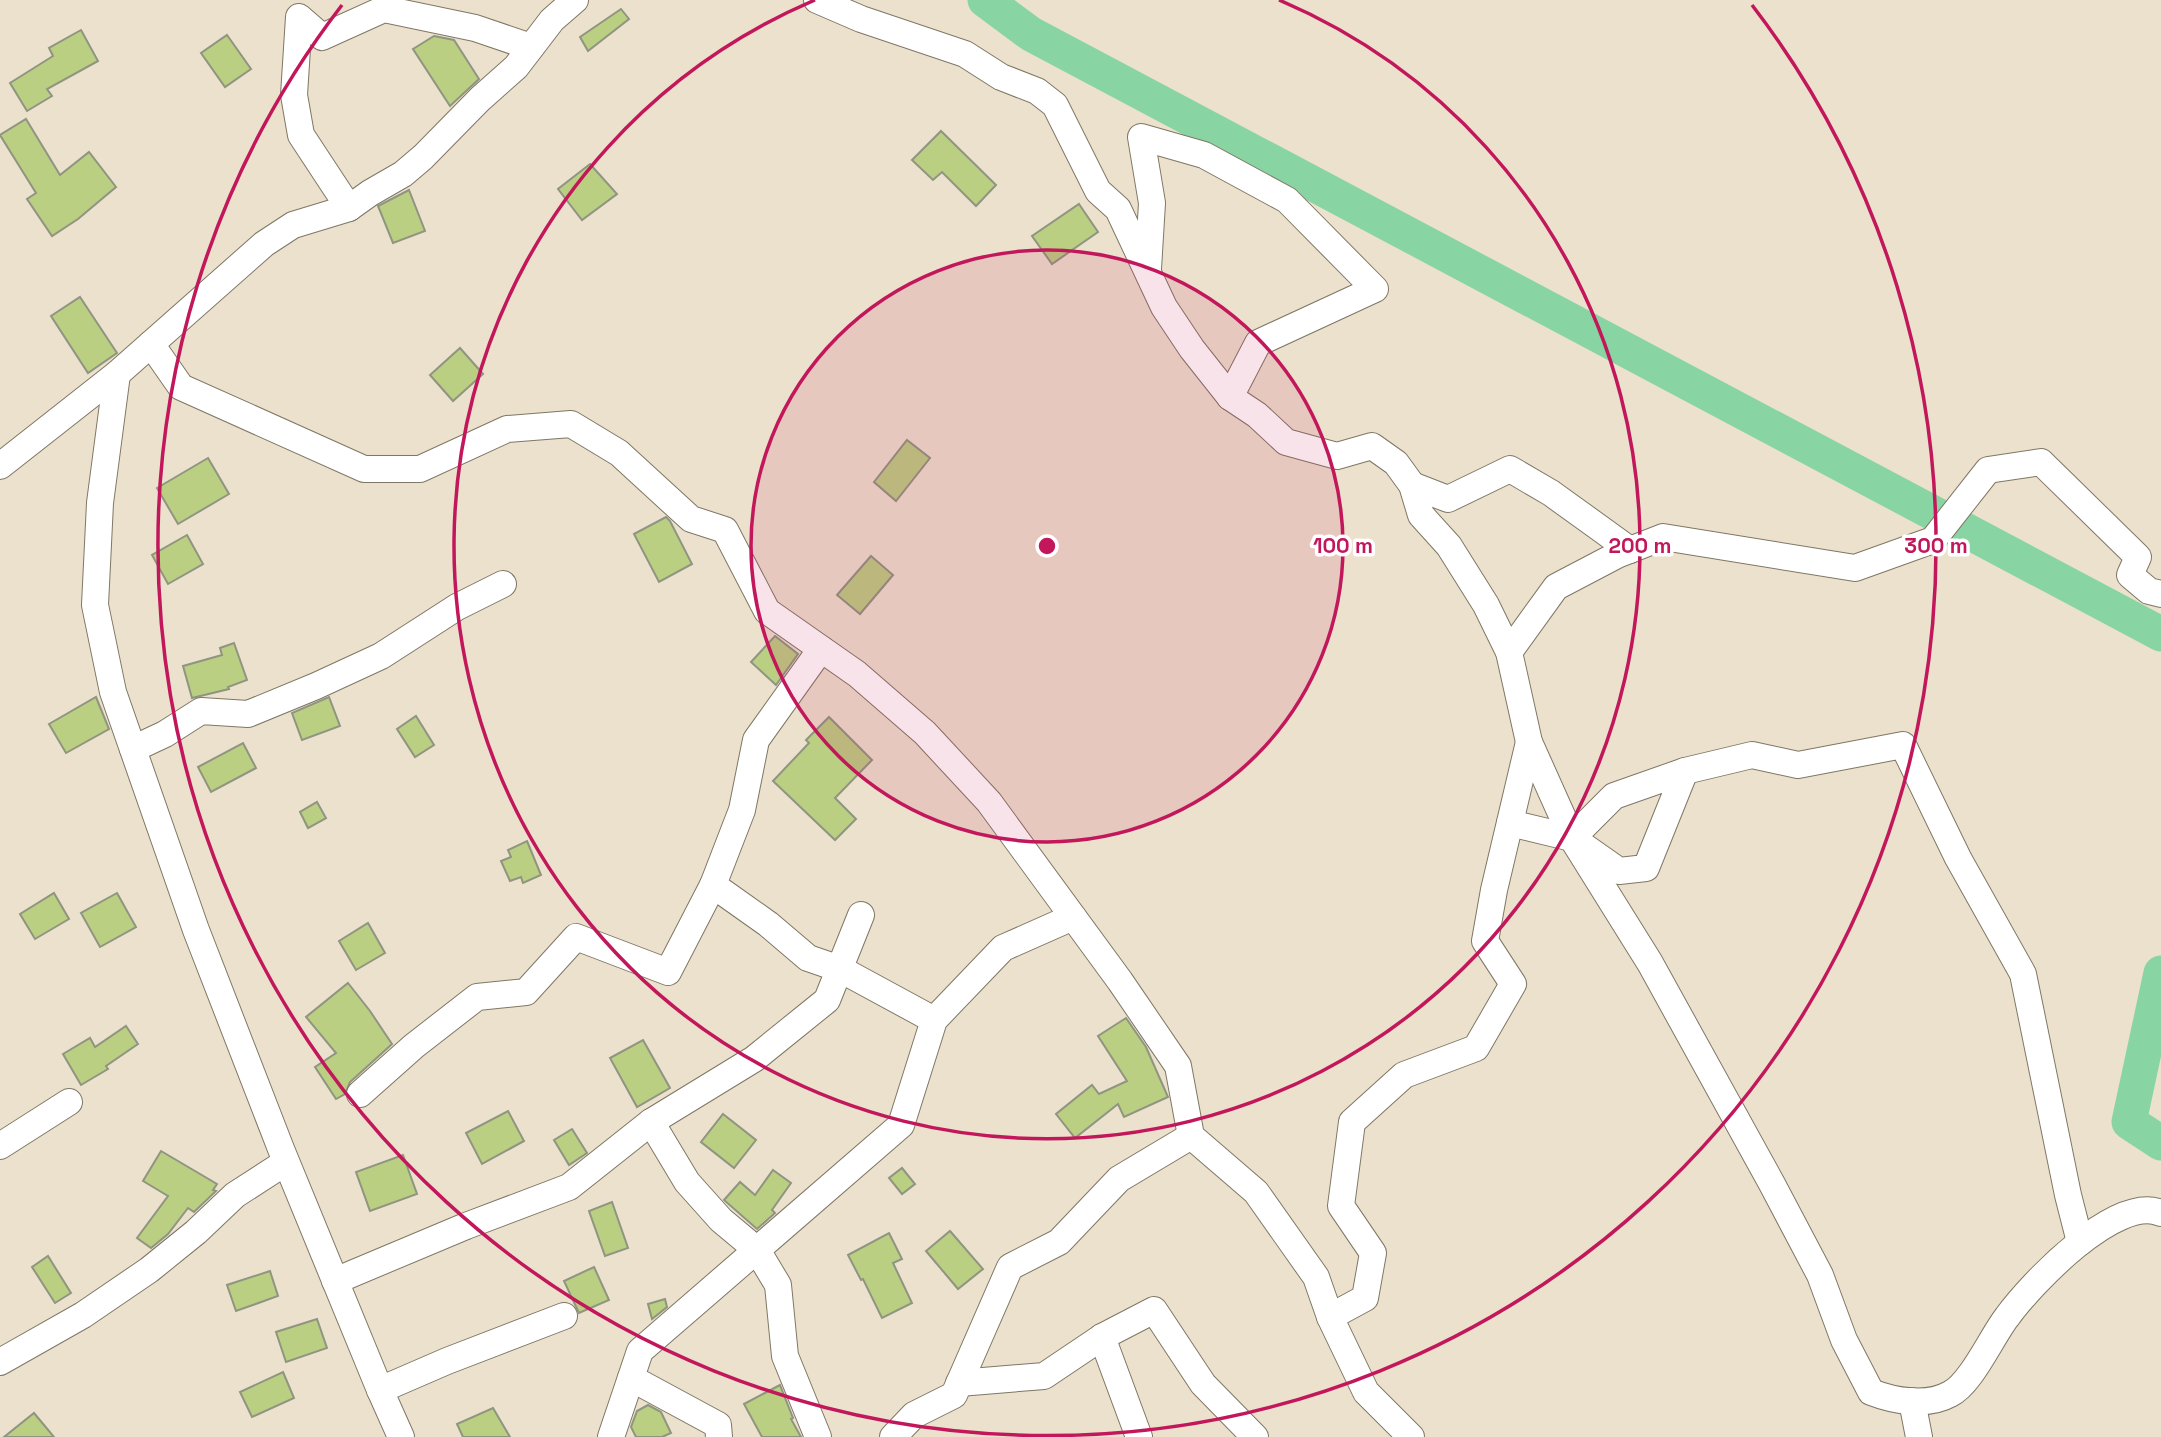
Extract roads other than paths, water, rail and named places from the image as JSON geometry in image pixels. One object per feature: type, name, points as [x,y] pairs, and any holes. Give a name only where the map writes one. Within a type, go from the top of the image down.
[{"type":"street","points":[[0,466],[117,374],[264,243],[293,225],[349,208],[403,174],[516,67],[552,19],[575,0]]},
{"type":"street","points":[[817,0],[861,19],[965,54],[1001,77],[1037,91],[1055,105],[1098,191],[1118,209],[1164,307],[1230,397],[1257,415],[1286,442],[1337,456],[1372,446],[1396,463],[1412,485],[1421,515],[1455,556],[1486,605],[1509,652],[1529,742],[1572,838],[1650,963],[1772,1184],[1820,1275],[1844,1340],[1871,1392],[1888,1398],[1913,1401],[1951,1394],[1965,1381],[2006,1318],[2044,1273],[2080,1242],[2104,1227],[2140,1210],[2161,1213]]},
{"type":"street","points":[[349,208],[301,135],[294,95],[299,17],[322,37],[384,9],[475,28],[531,47]]},
{"type":"street","points":[[1148,271],[1152,203],[1142,137],[1204,155],[1287,200],[1375,289],[1258,344],[1230,397]]},
{"type":"street","points":[[151,344],[181,387],[364,469],[420,469],[507,429],[571,424],[619,453],[691,519],[725,530],[767,611],[857,674],[925,733],[989,802],[1120,981],[1178,1066],[1191,1136],[1256,1192],[1316,1277],[1330,1317],[1366,1392],[1411,1437]]},
{"type":"street","points":[[117,374],[100,503],[94,605],[113,692],[196,930],[286,1162],[401,1437]]},
{"type":"street","points":[[1509,652],[1556,587],[1630,550],[1663,537],[1855,568],[1933,540],[1988,470],[2041,462],[2138,557],[2130,575],[2149,591],[2161,594]]},
{"type":"street","points":[[1412,485],[1448,499],[1510,469],[1551,493],[1630,550]]},
{"type":"street","points":[[133,749],[165,734],[201,711],[248,714],[316,686],[382,656],[457,607],[503,584]]},
{"type":"street","points":[[360,1094],[414,1046],[477,997],[526,992],[576,937],[668,972],[713,885],[742,810],[756,740],[821,649]]},
{"type":"street","points":[[1330,1317],[1365,1298],[1373,1253],[1341,1206],[1352,1122],[1405,1075],[1476,1048],[1513,984],[1485,941],[1494,890],[1529,742]]},
{"type":"street","points":[[1572,838],[1614,796],[1685,771],[1752,755],[1798,765],[1903,745],[1958,858],[2023,974],[2080,1242]]},
{"type":"street","points":[[1510,823],[1572,838],[1619,871],[1646,868],[1685,771]]},
{"type":"street","points":[[713,885],[768,924],[808,958],[840,969],[934,1020]]},
{"type":"street","points":[[335,1281],[466,1226],[569,1187],[651,1122],[754,1059],[827,1000],[861,915]]},
{"type":"street","points":[[611,1437],[640,1351],[901,1125],[934,1020],[1003,948],[1073,917]]},
{"type":"street","points":[[0,1146],[69,1102]]},
{"type":"street","points":[[651,1122],[687,1182],[721,1220],[757,1250],[778,1285],[785,1356],[818,1437]]},
{"type":"street","points":[[894,1437],[914,1415],[954,1395],[1010,1267],[1059,1242],[1119,1179],[1191,1136]]},
{"type":"street","points":[[0,1362],[83,1315],[149,1270],[196,1233],[235,1195],[286,1162]]},
{"type":"street","points":[[959,1383],[1044,1376],[1102,1337],[1154,1310],[1203,1384],[1255,1437]]},
{"type":"street","points":[[380,1390],[564,1316]]},
{"type":"street","points":[[1102,1337],[1139,1437]]},
{"type":"street","points":[[631,1378],[718,1424],[719,1437]]},
{"type":"street","points":[[1913,1401],[1919,1437]]},
{"type":"waterway","points":[[985,0],[1031,34],[2161,634]]},
{"type":"waterway","points":[[2161,973],[2129,1122],[2161,1143]]}]
